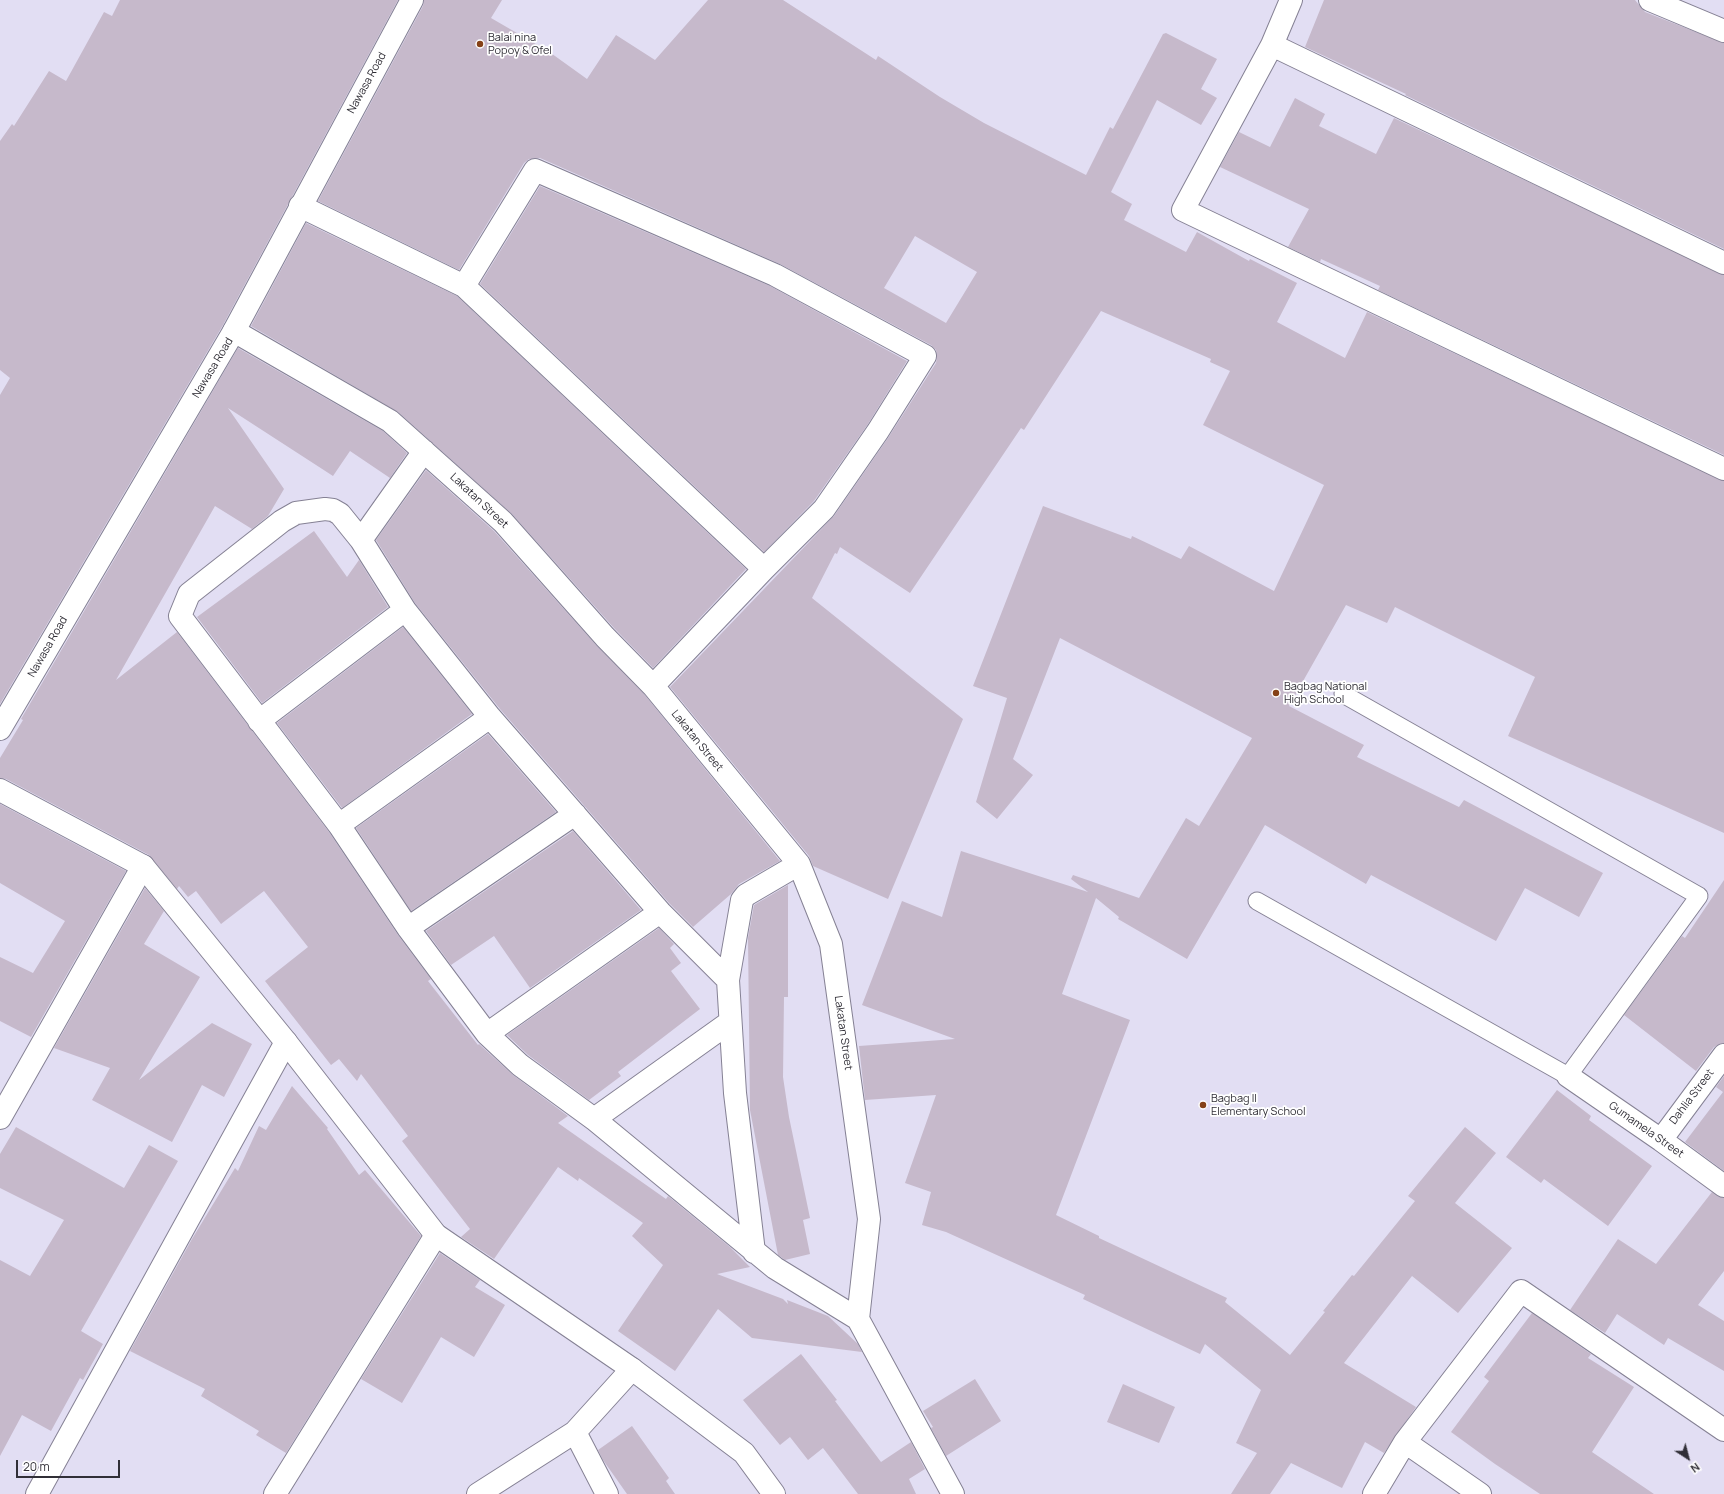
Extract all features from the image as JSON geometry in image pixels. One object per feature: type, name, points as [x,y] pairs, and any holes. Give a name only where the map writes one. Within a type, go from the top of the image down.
[{"type":"street","name":"Nawasa Road","points":[[0,729],[234,331],[412,0]]},
{"type":"street","points":[[1291,0],[1272,45],[1183,210],[1724,469]]},
{"type":"street","points":[[1650,0],[1724,31]]},
{"type":"street","points":[[1272,45],[1724,263]]},
{"type":"street","points":[[464,286],[536,170],[775,275],[925,356],[878,431],[824,509],[764,569],[653,686]]},
{"type":"street","points":[[300,206],[464,286],[764,569]]},
{"type":"street","name":"Lakatan Street","points":[[234,331],[390,421],[503,522],[600,631],[653,686],[798,864],[831,944],[868,1211],[869,1219],[858,1319]]},
{"type":"street","points":[[361,540],[424,451]]},
{"type":"street","points":[[728,980],[660,912],[490,717],[405,610],[361,540],[340,514],[333,510],[326,509],[296,513],[282,521],[189,594],[180,616],[339,825],[408,928],[487,1034],[520,1065],[594,1119],[754,1252],[775,1268],[858,1319],[953,1494]]},
{"type":"street","points":[[260,721],[405,610]]},
{"type":"street","points":[[339,825],[490,717]]},
{"type":"street","points":[[0,790],[143,866],[286,1042],[436,1235],[632,1369],[744,1453],[774,1494]]},
{"type":"street","points":[[408,928],[575,814]]},
{"type":"street","points":[[754,1252],[735,1093],[728,980],[742,900],[746,895],[798,864]]},
{"type":"street","points":[[0,1118],[143,866]]},
{"type":"street","points":[[487,1034],[660,912]]},
{"type":"street","points":[[594,1119],[730,1022]]},
{"type":"street","points":[[36,1494],[286,1042]]},
{"type":"street","name":"Dahlia Street","points":[[1661,1140],[1724,1055]]},
{"type":"street","name":"Gumamela Street","points":[[1568,1076],[1661,1140],[1724,1186]]},
{"type":"street","points":[[275,1494],[436,1235]]},
{"type":"street","points":[[1374,1494],[1405,1442],[1521,1291],[1724,1430]]},
{"type":"street","points":[[478,1494],[575,1432],[632,1369]]},
{"type":"street","points":[[575,1432],[607,1494]]},
{"type":"street","points":[[1405,1442],[1480,1494]]},
{"type":"lane","points":[[1257,901],[1568,1076],[1699,896],[1343,694]]},
{"type":"building","points":[[120,0],[398,0],[223,325],[0,704],[0,395],[10,378],[0,370],[0,141],[12,124],[14,126],[49,71],[66,81],[104,12],[112,16]]},
{"type":"building","points":[[424,0],[502,0],[491,18],[548,51],[587,79],[616,35],[655,60],[708,0],[783,0],[876,60],[878,56],[940,97],[984,123],[1086,175],[1110,127],[1113,129],[1163,34],[1166,33],[1217,59],[1201,89],[1217,98],[1201,125],[1157,100],[1111,192],[1132,204],[1124,220],[1186,252],[1197,232],[1249,261],[1250,259],[1297,283],[1277,322],[1345,358],[1367,312],[1724,481],[1724,833],[1508,736],[1535,677],[1395,607],[1387,623],[1346,605],[1289,706],[1364,745],[1357,757],[1459,807],[1464,800],[1603,873],[1579,917],[1525,888],[1496,941],[1371,875],[1366,884],[1265,825],[1187,959],[1118,919],[1119,917],[1096,898],[1062,994],[1130,1020],[1056,1215],[1099,1236],[1099,1238],[1227,1298],[1225,1302],[1290,1355],[1325,1312],[1323,1311],[1352,1275],[1354,1276],[1415,1201],[1408,1196],[1465,1127],[1496,1153],[1455,1203],[1512,1248],[1458,1313],[1412,1276],[1344,1363],[1416,1407],[1384,1453],[1365,1442],[1342,1488],[1291,1463],[1270,1494],[1231,1494],[1257,1453],[1236,1443],[1261,1390],[1205,1344],[1200,1354],[1083,1299],[1085,1295],[946,1232],[922,1225],[931,1192],[905,1183],[936,1095],[865,1100],[859,1046],[955,1039],[862,1005],[902,901],[942,917],[961,851],[1088,892],[1071,879],[1073,875],[1139,898],[1186,818],[1199,826],[1252,738],[1060,638],[1013,759],[1033,775],[997,819],[976,802],[1007,698],[973,686],[1043,506],[1131,539],[1132,536],[1181,559],[1189,546],[1274,591],[1324,485],[1203,425],[1230,371],[1210,362],[1211,359],[1101,311],[1024,430],[1021,428],[910,593],[840,547],[837,554],[835,553],[812,598],[963,719],[888,899],[813,866],[809,856],[670,687],[834,516],[888,438],[936,363],[936,350],[931,345],[780,264],[540,158],[529,159],[524,163],[459,270],[318,201],[423,6]],"holes":[[[915,236],[977,272],[946,323],[884,288]]]},
{"type":"building","points":[[1324,0],[1635,0],[1645,12],[1724,43],[1724,249],[1405,95],[1406,94],[1305,47]]},
{"type":"building","points":[[1295,98],[1325,114],[1319,126],[1376,154],[1394,118],[1724,275],[1724,455],[1378,290],[1380,286],[1321,259],[1320,262],[1288,247],[1309,209],[1220,167],[1239,132],[1270,147]]},
{"type":"building","points":[[540,186],[770,286],[907,361],[868,424],[814,501],[764,552],[480,284]]},
{"type":"building","points":[[306,223],[457,296],[746,569],[653,668],[614,628],[512,514],[398,412],[251,326]]},
{"type":"building","points":[[238,348],[383,431],[407,453],[390,478],[350,451],[333,476],[228,408],[284,489],[268,516],[252,529],[215,506],[116,680],[177,632],[329,832],[398,935],[431,979],[428,981],[478,1045],[479,1044],[513,1075],[568,1116],[558,1123],[666,1199],[668,1196],[730,1247],[750,1267],[717,1274],[783,1299],[788,1304],[787,1300],[828,1316],[858,1344],[862,1352],[752,1338],[718,1309],[675,1371],[618,1331],[663,1265],[632,1236],[643,1223],[579,1178],[578,1181],[558,1167],[494,1259],[461,1237],[470,1229],[402,1141],[408,1136],[361,1074],[357,1081],[339,1059],[331,1065],[265,981],[308,947],[264,891],[221,924],[196,891],[188,897],[179,886],[177,889],[149,855],[6,779],[0,778],[0,758],[23,720],[21,719]]},
{"type":"building","points":[[426,470],[494,531],[596,645],[644,694],[780,861],[739,884],[731,894],[693,927],[669,903],[500,709],[415,603],[376,540]]},
{"type":"building","points":[[314,531],[347,577],[359,560],[388,607],[262,703],[197,617]]},
{"type":"building","points":[[403,627],[472,714],[342,808],[277,723]]},
{"type":"building","points":[[488,734],[556,812],[411,911],[356,828]]},
{"type":"building","points":[[0,804],[126,871],[31,1037],[0,1021],[0,957],[33,973],[65,921],[0,883]]},
{"type":"building","points":[[573,831],[641,910],[530,988],[494,936],[451,965],[426,931]]},
{"type":"building","points":[[1724,880],[1724,1043],[1714,1047],[1696,1071],[1624,1015],[1682,936],[1685,938]]},
{"type":"building","points":[[788,885],[788,997],[784,997],[783,1077],[789,1117],[810,1218],[803,1220],[810,1254],[785,1260],[778,1255],[750,1110],[748,938],[754,905]]},
{"type":"building","points":[[145,888],[164,911],[144,944],[200,977],[139,1080],[212,1023],[252,1044],[224,1097],[202,1085],[172,1142],[92,1100],[110,1068],[54,1048]]},
{"type":"building","points":[[659,928],[674,944],[670,948],[681,963],[671,971],[700,1009],[618,1072],[621,1076],[589,1100],[528,1055],[507,1035]]},
{"type":"building","points":[[1724,1076],[1724,1171],[1685,1142],[1723,1092],[1716,1087]]},
{"type":"building","points":[[292,1086],[328,1128],[327,1129],[359,1175],[365,1170],[421,1236],[286,1453],[256,1435],[259,1431],[201,1396],[205,1389],[130,1351],[192,1239],[235,1168],[238,1171],[259,1126],[266,1130]]},
{"type":"building","points":[[1557,1090],[1591,1116],[1589,1120],[1652,1166],[1608,1226],[1544,1179],[1541,1183],[1506,1157]]},
{"type":"building","points":[[16,1127],[124,1188],[149,1145],[178,1161],[81,1331],[103,1344],[83,1380],[80,1378],[51,1431],[22,1415],[0,1456],[0,1260],[30,1276],[64,1220],[0,1188],[0,1154]]},
{"type":"building","points":[[1712,1192],[1724,1198],[1724,1271],[1698,1305],[1724,1321],[1724,1371],[1668,1338],[1664,1345],[1617,1314],[1605,1333],[1570,1310],[1618,1239],[1656,1264]]},
{"type":"building","points":[[440,1253],[480,1280],[475,1287],[505,1305],[474,1357],[441,1337],[402,1403],[361,1379]]},
{"type":"building","points":[[1532,1313],[1591,1354],[1588,1358],[1634,1387],[1592,1452],[1654,1494],[1540,1494],[1451,1432],[1489,1381],[1484,1377]]},
{"type":"building","points":[[801,1354],[837,1400],[835,1401],[881,1462],[911,1442],[925,1469],[909,1479],[916,1494],[858,1494],[823,1448],[808,1460],[790,1437],[780,1445],[743,1400]]},
{"type":"building","points":[[975,1379],[1001,1421],[946,1456],[931,1428],[933,1427],[923,1411]]},
{"type":"building","points":[[1123,1384],[1175,1407],[1159,1443],[1107,1422]]},
{"type":"building","points":[[632,1426],[669,1478],[666,1481],[675,1494],[627,1494],[603,1460],[598,1450]]},
{"type":"place","name":"Balai nina Popoy & Ofel","points":[[480,44]]},
{"type":"place","name":"Bagbag National High School","points":[[1276,693]]},
{"type":"place","name":"Bagbag II Elementary School","points":[[1203,1105]]}]
